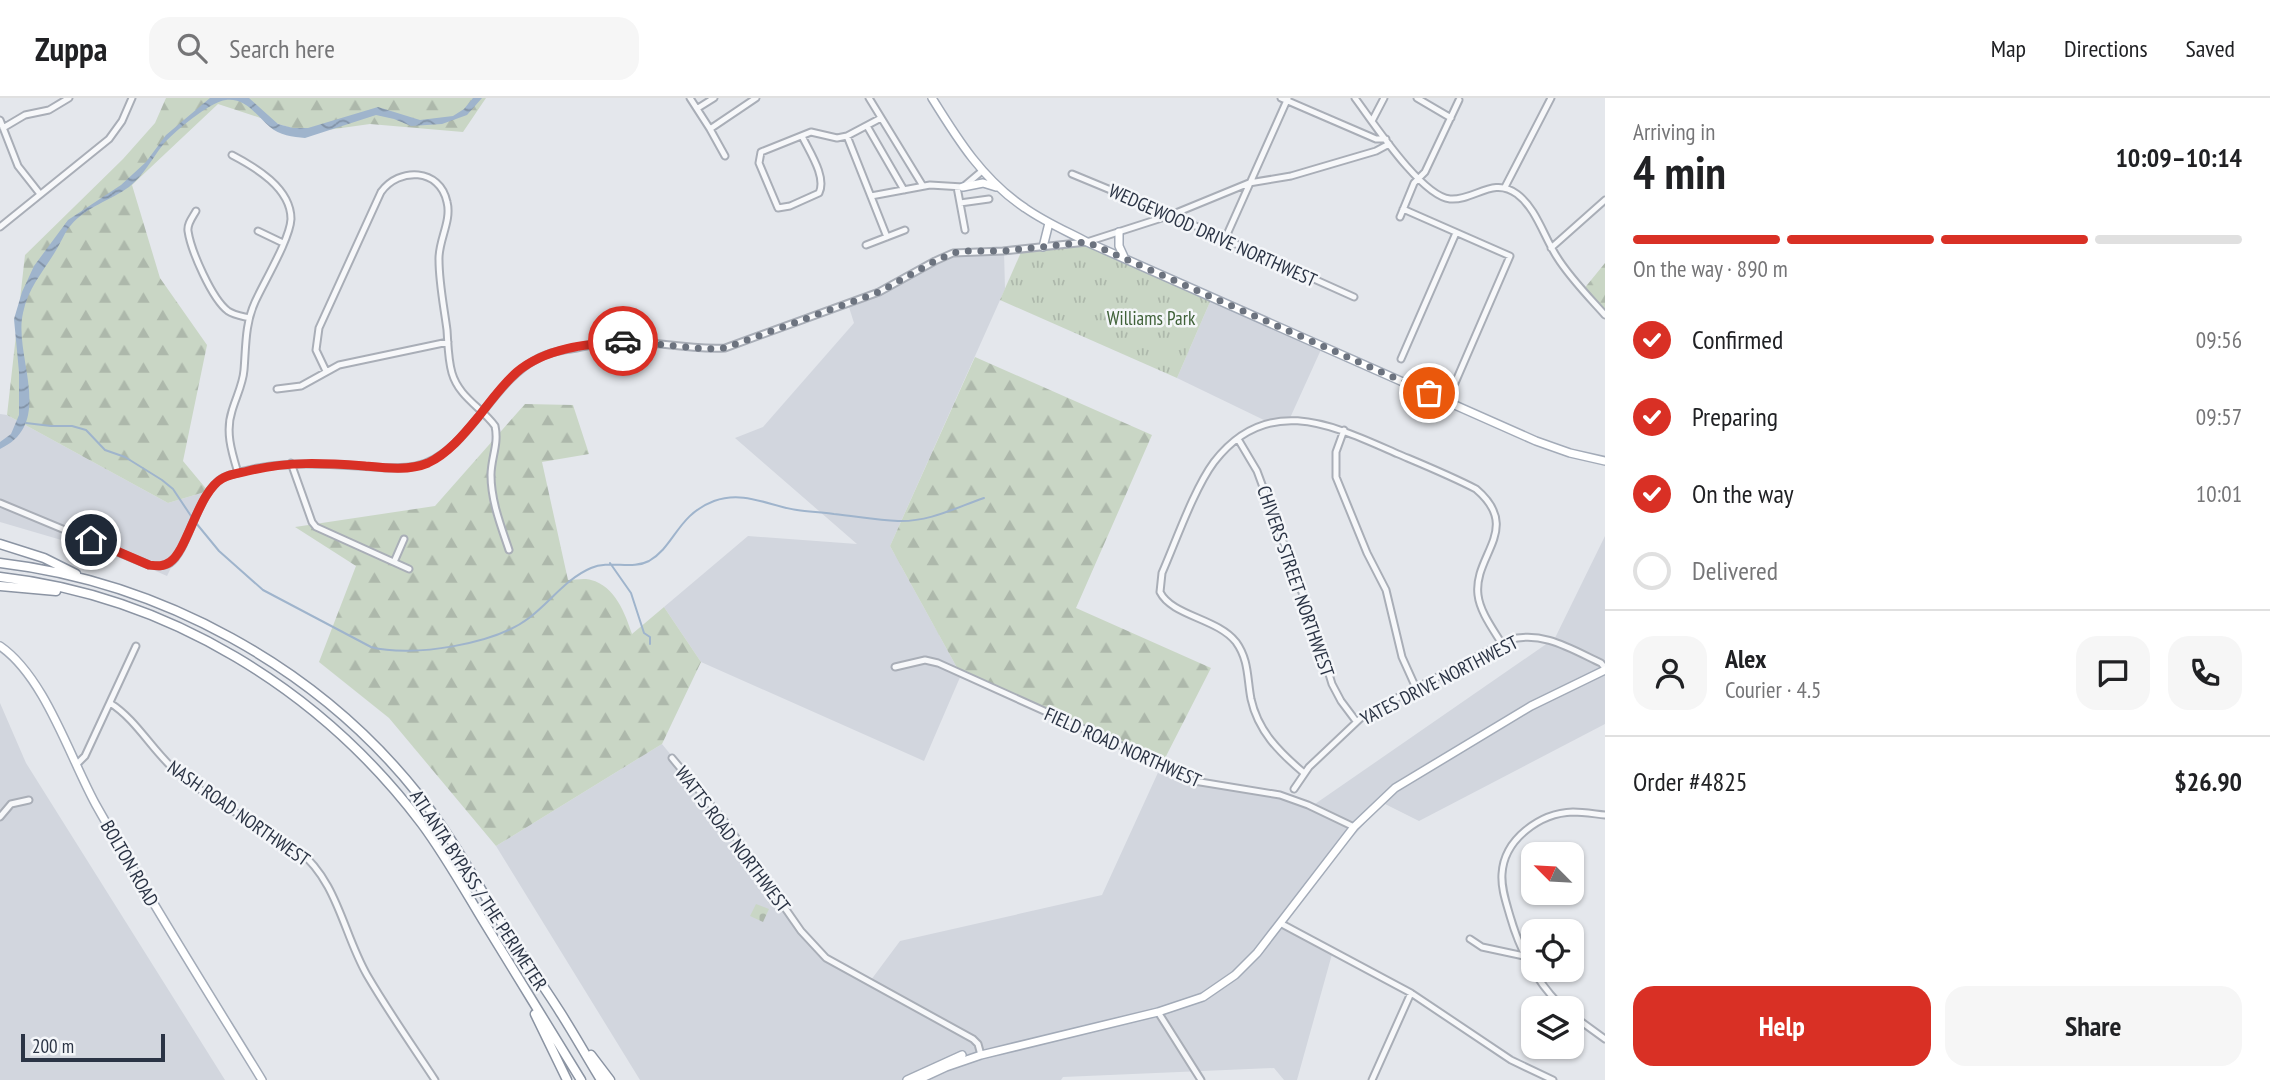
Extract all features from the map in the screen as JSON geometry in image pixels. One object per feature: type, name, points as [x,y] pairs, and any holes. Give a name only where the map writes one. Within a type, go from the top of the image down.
[{"type":"highway","points":[[0,544],[44,558],[85,579]]},
{"type":"highway","name":"ATLANTA BYPASS / THE PERIMETER","points":[[0,563],[85,579],[153,601],[229,636],[290,675],[342,716],[383,754],[419,795],[456,848],[601,1080]]},
{"type":"highway","name":"ATLANTA BYPASS / THE PERIMETER","points":[[0,577],[94,596],[146,613],[217,646],[281,686],[330,724],[372,765],[422,825],[581,1080]]},
{"type":"highway","points":[[0,586],[94,596]]},
{"type":"highway","points":[[517,977],[567,1080]]},
{"type":"highway","points":[[560,1012],[611,1080]]},
{"type":"main road","points":[[932,98],[956,137],[982,171],[1002,190],[1049,223],[1536,441],[1605,461]]},
{"type":"main road","points":[[960,187],[983,183],[1002,190]]},
{"type":"main road","points":[[1043,247],[1049,223]]},
{"type":"main road","points":[[1119,232],[1119,246],[1125,258]]},
{"type":"main road","name":"BOLTON ROAD","points":[[0,646],[29,676],[77,764],[94,802],[262,1080]]},
{"type":"main road","points":[[906,1080],[943,1062],[1158,1012],[1188,1003],[1220,987],[1257,953],[1354,827],[1380,800],[1409,778],[1531,706],[1605,669]]},
{"type":"main road","points":[[918,1080],[980,1052]]},
{"type":"street","points":[[3,128],[25,115],[49,110],[69,98]]},
{"type":"street","points":[[0,227],[108,139],[122,121],[132,98]]},
{"type":"street","points":[[690,98],[725,156]]},
{"type":"street","points":[[698,108],[714,98]]},
{"type":"street","points":[[710,129],[756,98]]},
{"type":"street","points":[[869,98],[923,186]]},
{"type":"street","points":[[1355,98],[1418,178],[1436,195],[1449,199],[1495,187],[1505,187],[1514,192],[1528,206],[1564,267],[1605,316]]},
{"type":"street","points":[[1372,121],[1384,98]]},
{"type":"street","points":[[1417,98],[1451,118]]},
{"type":"street","points":[[1505,187],[1551,98]]},
{"type":"street","points":[[1224,239],[1285,99],[1376,139],[1388,141]]},
{"type":"street","points":[[1400,217],[1460,100]]},
{"type":"street","points":[[802,136],[822,189],[819,193],[790,206],[778,208],[759,158],[761,152],[811,132],[836,138],[847,136],[881,118]]},
{"type":"street","points":[[0,120],[18,166],[40,194]]},
{"type":"street","points":[[867,126],[904,190]]},
{"type":"street","points":[[847,136],[887,237]]},
{"type":"street","points":[[0,503],[149,565],[168,564],[175,558],[196,514],[216,483],[225,476],[291,463],[415,467],[436,458],[466,431],[520,369],[555,352],[621,341],[707,349],[725,348],[879,292],[953,253],[1087,242],[1171,215],[1249,183],[1291,176],[1376,151],[1388,141]]},
{"type":"street","points":[[232,155],[265,175],[284,197],[291,219],[283,243],[249,317],[244,373],[229,422],[229,437],[238,473]]},
{"type":"street","points":[[871,196],[923,186],[960,187],[982,171]]},
{"type":"street","points":[[326,371],[316,350],[319,328],[381,192],[391,181],[404,175],[418,174],[430,179],[441,188],[447,200],[448,214],[439,260],[450,369],[464,397],[495,426],[491,479],[493,501],[509,550]]},
{"type":"street","name":"WEDGEWOOD DRIVE NORTHWEST","points":[[1072,174],[1354,297]]},
{"type":"street","points":[[960,187],[965,230]]},
{"type":"street","points":[[960,203],[989,199]]},
{"type":"street","points":[[1551,248],[1605,200]]},
{"type":"street","points":[[1403,209],[1510,256],[1455,383]]},
{"type":"street","points":[[196,211],[188,231],[214,295],[230,313],[249,317]]},
{"type":"street","points":[[866,245],[905,230]]},
{"type":"street","points":[[258,231],[283,243]]},
{"type":"street","points":[[1401,359],[1456,233]]},
{"type":"street","points":[[277,389],[301,386],[338,365],[448,342]]},
{"type":"street","points":[[1304,773],[1278,750],[1262,727],[1251,699],[1246,661],[1233,639],[1212,622],[1172,605],[1160,592],[1162,573],[1208,472],[1221,454],[1238,439],[1263,426],[1292,420],[1319,422],[1344,430],[1469,485],[1488,501],[1494,515],[1496,532],[1479,578],[1478,596],[1483,611],[1502,644]]},
{"type":"street","points":[[1344,430],[1336,452],[1336,477],[1367,553],[1386,590],[1402,657],[1416,688]]},
{"type":"street","name":"CHIVERS STREET NORTHWEST","points":[[1238,439],[1257,471],[1314,625],[1332,684],[1340,701],[1356,721]]},
{"type":"street","points":[[291,463],[316,527],[409,569]]},
{"type":"street","points":[[394,562],[404,539]]},
{"type":"street","name":"YATES DRIVE NORTHWEST","points":[[1294,789],[1304,773],[1356,721],[1372,710],[1502,644],[1524,637],[1547,639],[1601,663],[1605,669]]},
{"type":"street","points":[[77,764],[85,756],[136,646]]},
{"type":"street","name":"FIELD ROAD NORTHWEST","points":[[895,667],[925,660],[938,663],[1144,756],[1188,780],[1280,795],[1354,827]]},
{"type":"street","name":"NASH ROAD NORTHWEST","points":[[110,703],[118,708],[178,773],[298,850],[312,863],[334,896],[367,975],[435,1080]]},
{"type":"street","name":"WATTS ROAD NORTHWEST","points":[[672,758],[725,822],[793,920],[827,958],[973,1039],[980,1052]]},
{"type":"street","points":[[0,817],[12,804],[29,800]]},
{"type":"street","points":[[1521,948],[1502,883],[1508,851],[1521,834],[1547,818],[1574,812],[1605,815]]},
{"type":"street","points":[[1280,923],[1411,993],[1511,1060],[1553,1080]]},
{"type":"street","points":[[1470,939],[1482,947],[1521,955]]},
{"type":"street","points":[[1540,982],[1552,996]]},
{"type":"street","points":[[1372,1080],[1411,993]]},
{"type":"street","points":[[1158,1012],[1201,1080]]},
{"type":"street","points":[[1584,1024],[1605,1039]]},
{"type":"shaded area","points":[[1004,251],[1005,289],[890,546],[961,675],[924,761],[701,662],[664,607],[748,536],[857,544],[735,438],[763,427],[854,323],[848,304],[953,253]]},
{"type":"shaded area","points":[[1213,295],[1324,343],[1290,418],[1266,421],[1177,378]]},
{"type":"shaded area","points":[[0,414],[7,415],[168,503],[208,491],[167,576],[133,561],[0,522]]},
{"type":"shaded area","points":[[1605,536],[1605,724],[1419,821],[1383,803],[1342,849],[1282,925],[1334,947],[1297,1080],[1284,1080],[1274,1068],[1063,1077],[1061,1080],[640,1080],[496,846],[662,744],[730,827],[780,899],[831,963],[871,980],[900,941],[1102,895],[1161,766],[1195,784],[1263,788],[1315,804],[1555,638]]},
{"type":"shaded area","points":[[0,703],[26,763],[225,1080],[0,1080]]},
{"type":"green space","points":[[166,98],[486,98],[463,132],[370,124],[306,133],[218,104],[132,185],[160,278],[207,345],[183,461],[208,491],[168,503],[7,415],[25,255],[123,159],[155,123]]},
{"type":"green space","name":"Williams Park","points":[[1086,242],[1213,295],[1177,378],[1000,300],[1022,250]]},
{"type":"green space","points":[[1605,263],[1605,314],[1583,290]]},
{"type":"green space","points":[[975,357],[1152,435],[1076,608],[1211,668],[1161,766],[961,675],[890,546]]},
{"type":"green space","points":[[525,404],[573,405],[589,454],[542,462],[568,580],[589,579],[607,588],[622,609],[632,634],[664,607],[701,662],[662,744],[496,846],[389,718],[319,662],[356,566],[295,527],[435,506]]},
{"type":"green space","points":[[756,904],[769,909],[763,922],[750,916]]},
{"type":"water","points":[[210,98],[249,98],[278,124],[308,128],[378,107],[420,120],[453,116],[464,109],[473,98],[482,98],[467,115],[442,124],[411,126],[376,115],[305,138],[278,132],[245,104],[233,100],[219,102],[192,118],[167,140],[129,187],[84,213],[71,225],[36,281],[25,304],[21,330],[29,387],[26,423],[17,437],[0,449],[0,442],[11,434],[19,415],[19,372],[14,319],[34,266],[68,220],[121,185],[146,162],[166,135]]},
{"type":"waterway","points":[[26,423],[72,426],[86,430],[105,450],[125,457],[173,489],[193,519]]},
{"type":"waterway","points":[[196,523],[219,551],[263,590],[371,647],[408,651],[475,642],[514,627],[537,612],[582,572],[598,566],[635,565],[649,561],[658,555],[692,514],[725,498],[746,498],[797,510],[898,521],[931,517],[984,498]]},
{"type":"waterway","points":[[610,563],[631,593],[644,633],[650,637],[650,644]]},
{"type":"way so far","points":[[623,341],[707,349],[725,348],[879,292],[953,253],[1041,248],[1087,242],[1429,393]]},
{"type":"route","points":[[91,540],[149,565],[168,564],[175,558],[196,514],[216,483],[225,476],[287,463],[415,467],[436,458],[466,431],[520,369],[555,352],[623,341]]}]
